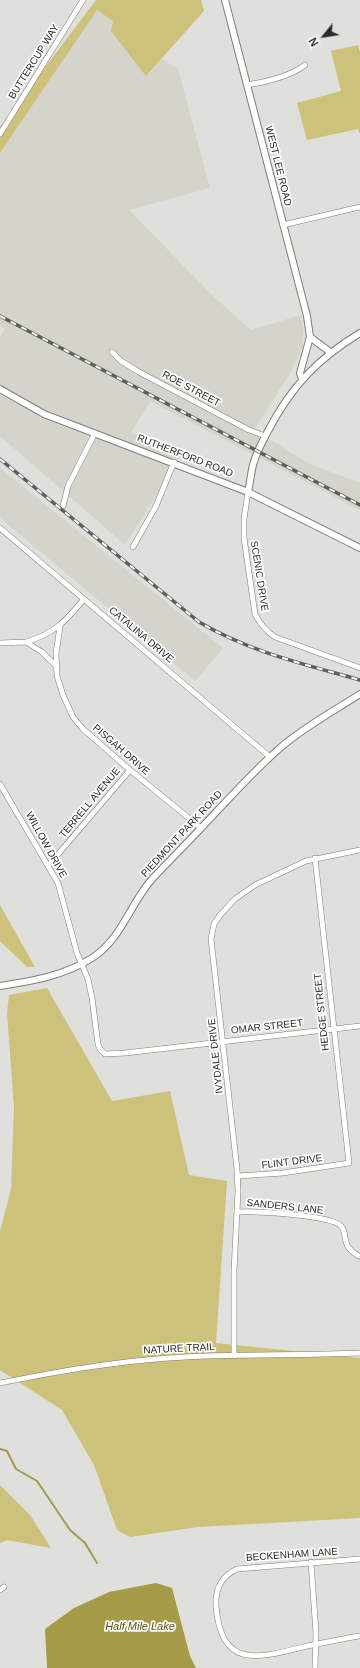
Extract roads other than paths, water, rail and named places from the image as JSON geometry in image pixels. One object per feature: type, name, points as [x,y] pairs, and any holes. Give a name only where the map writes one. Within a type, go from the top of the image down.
[{"type":"street","name":"BUTTERCUP WAY","points":[[0,134],[83,0]]},
{"type":"street","name":"WEST LEE ROAD","points":[[225,0],[307,316],[310,337],[300,373],[302,379]]},
{"type":"street","points":[[247,85],[292,73],[305,65]]},
{"type":"street","points":[[283,225],[360,207]]},
{"type":"street","points":[[248,492],[253,464],[265,436],[284,404],[302,379],[330,352],[360,333]]},
{"type":"street","points":[[310,337],[330,352]]},
{"type":"street","name":"ROE STREET","points":[[112,352],[121,361],[138,372],[249,430],[265,436]]},
{"type":"street","name":"RUTHERFORD ROAD","points":[[0,389],[44,414],[174,462],[248,492],[360,548]]},
{"type":"street","points":[[63,506],[68,486],[95,433]]},
{"type":"street","points":[[132,547],[156,506],[174,462]]},
{"type":"street","name":"SCENIC DRIVE","points":[[248,492],[244,519],[244,538],[255,614],[259,622],[275,637],[360,668]]},
{"type":"street","name":"CATALINA DRIVE","points":[[0,528],[270,757]]},
{"type":"street","points":[[0,643],[26,642],[39,638],[60,627],[84,599]]},
{"type":"street","name":"PISGAH DRIVE","points":[[60,627],[56,666],[63,695],[73,718],[83,729],[130,770],[201,828]]},
{"type":"street","points":[[26,642],[42,652],[56,666]]},
{"type":"street","name":"PIEDMONT PARK ROAD","points":[[0,986],[46,978],[82,964],[99,953],[112,941],[148,884],[270,757],[289,741],[360,694]]},
{"type":"street","name":"TERRELL AVENUE","points":[[48,866],[97,812],[130,770]]},
{"type":"street","name":"WILLOW DRIVE","points":[[0,784],[58,883],[76,953],[82,964],[92,998],[98,1044],[100,1049],[105,1054]]},
{"type":"street","name":"IVYDALE DRIVE","points":[[234,1355],[234,1270],[238,1212],[238,1176],[211,939],[214,924],[228,906],[245,892],[278,873],[315,858],[360,850]]},
{"type":"street","name":"HEDGE STREET","points":[[315,858],[349,1163]]},
{"type":"street","name":"OMAR STREET","points":[[105,1054],[118,1054],[360,1026]]},
{"type":"street","name":"FLINT DRIVE","points":[[238,1176],[283,1173],[349,1163]]},
{"type":"street","name":"SANDERS LANE","points":[[238,1212],[291,1215],[337,1223],[342,1227],[347,1246],[359,1256]]},
{"type":"street","name":"NATURE TRAIL","points":[[0,1383],[100,1364],[169,1358],[234,1355],[360,1353]]},
{"type":"street","name":"BECKENHAM LANE","points":[[360,1559],[237,1569],[222,1580],[216,1596],[220,1631],[226,1642],[237,1652],[248,1656],[263,1657],[316,1644],[360,1636]]},
{"type":"street","points":[[311,1562],[316,1644],[315,1668]]},
{"type":"water","name":"Half Mile Lake","points":[[156,1583],[172,1588],[190,1656],[196,1668],[47,1668],[45,1629],[74,1608],[109,1592]]},
{"type":"waterway","points":[[0,1449],[7,1451],[16,1469],[37,1481],[70,1530],[85,1543],[97,1563]]},
{"type":"railway","points":[[0,316],[360,505]]},
{"type":"railway","points":[[0,459],[199,622],[258,649],[298,663],[360,680]]}]
